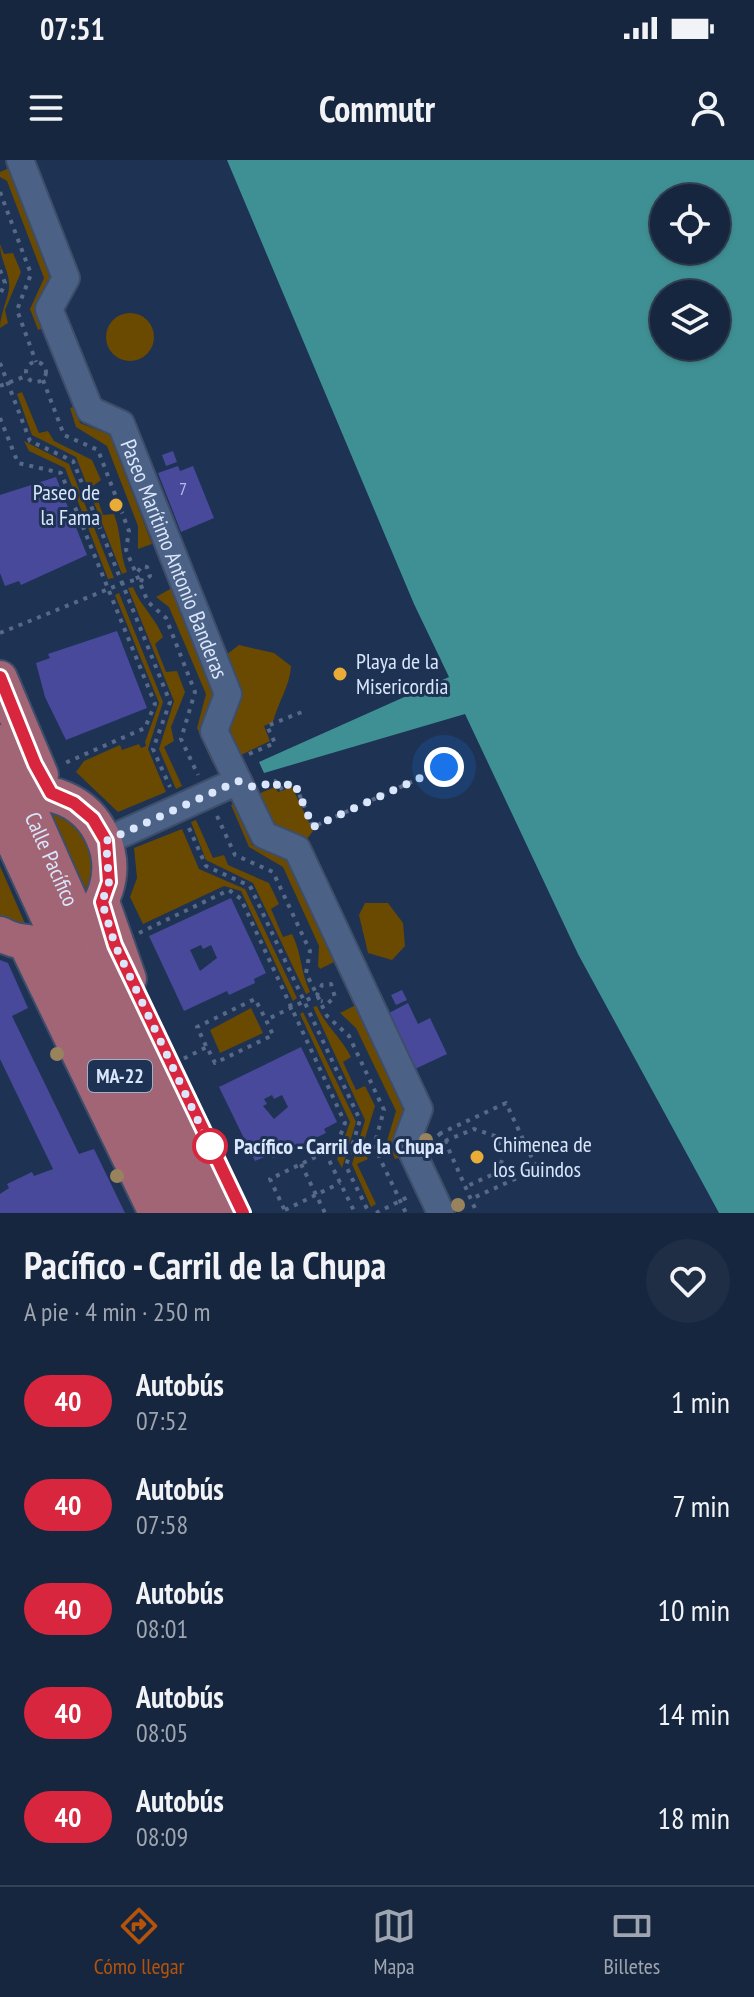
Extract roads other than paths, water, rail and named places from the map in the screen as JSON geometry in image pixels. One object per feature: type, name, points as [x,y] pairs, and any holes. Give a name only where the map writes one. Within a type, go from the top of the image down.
[{"type":"main road","name":"Calle Pacífico","points":[[0,678],[21,793],[53,929],[156,1213]]},
{"type":"main road","name":"Calle Pacífico","points":[[0,742],[21,793]]},
{"type":"main road","name":"Calle Pacífico","points":[[21,793],[84,811],[106,841],[109,882],[53,929]]},
{"type":"main road","name":"Calle Pacífico","points":[[53,929],[115,945],[169,1065],[243,1213]]},
{"type":"main road","name":"Calle Pacífico","points":[[53,929],[184,1213]]},
{"type":"main road","name":"Calle Pacífico","points":[[53,929],[217,1213]]},
{"type":"street","name":"Paseo Marítimo Antonio Banderas","points":[[20,160],[66,278],[49,309],[90,410],[121,424],[228,694],[214,731],[264,835],[297,849],[419,1109],[407,1141],[441,1213]]},
{"type":"street","points":[[106,841],[238,781]]},
{"type":"place","name":"Paseo de la Fama","points":[[116,505]]},
{"type":"place","name":"Playa de la Misericordia","points":[[340,674]]},
{"type":"place","name":"Pacífico - Carril de la Chupa","points":[[210,1146]]},
{"type":"place","name":"Chimenea de los Guindos","points":[[477,1157]]}]
